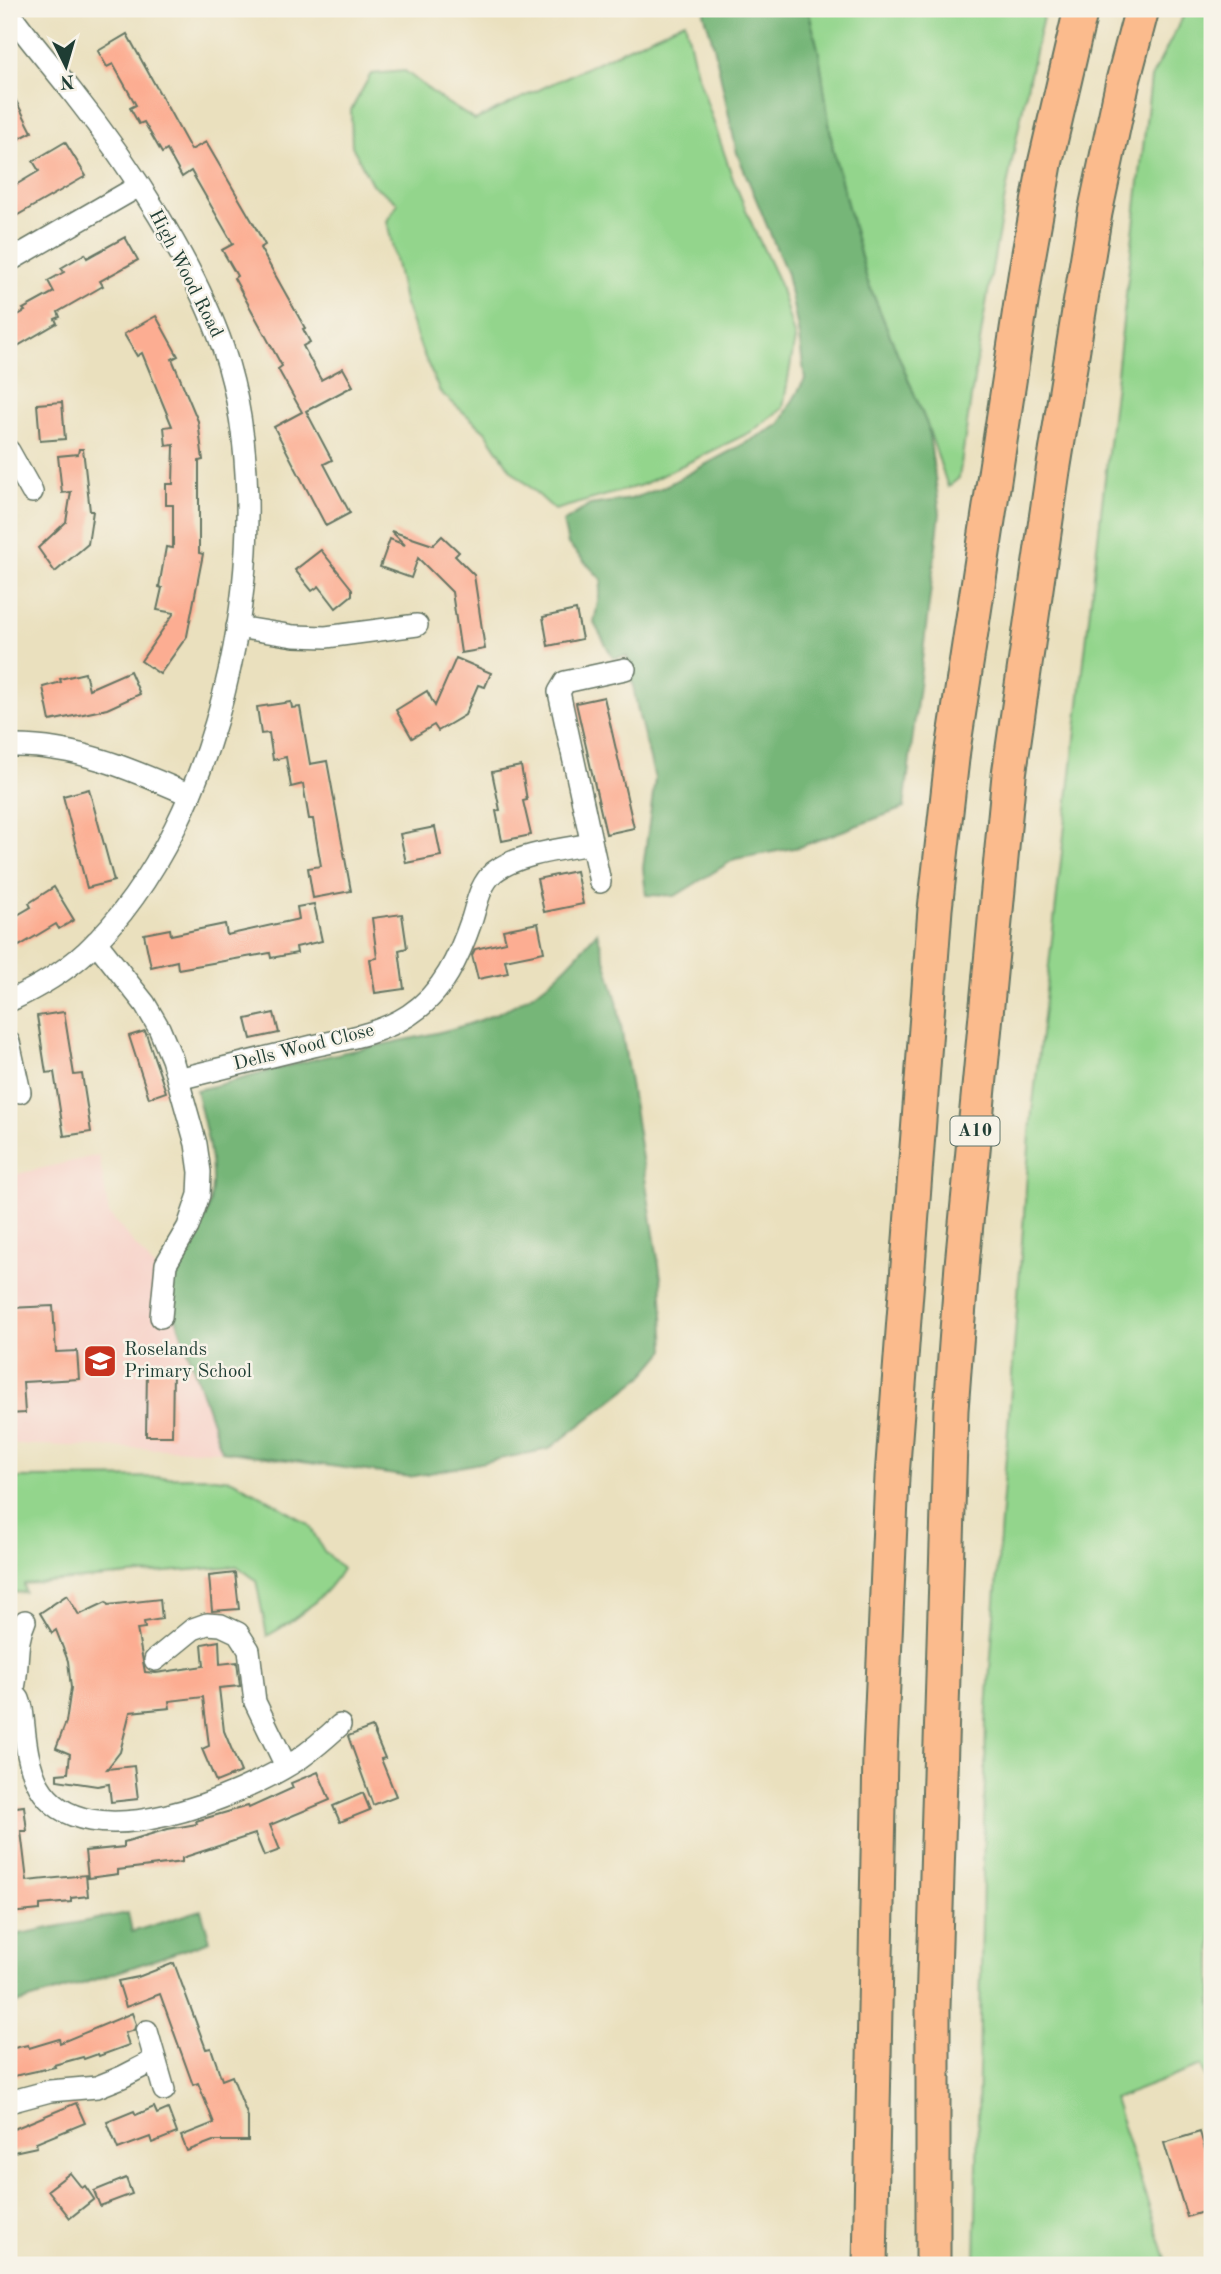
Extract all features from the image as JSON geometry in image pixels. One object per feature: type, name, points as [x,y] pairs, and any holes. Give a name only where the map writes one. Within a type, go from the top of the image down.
[{"type":"highway","points":[[870,2265],[880,1753],[889,1528],[902,1315],[935,909],[953,750],[1026,270],[1045,164],[1081,9]]},
{"type":"highway","name":"A10","points":[[933,2265],[933,1994],[951,1410],[962,1265],[1009,775],[1051,485],[1095,213],[1123,81],[1142,9]]},
{"type":"street","name":"High Wood Road","points":[[9,12],[74,94],[139,187],[204,301],[222,347],[235,392],[247,505],[242,592],[237,627],[219,711],[190,795],[148,874],[125,908],[96,942],[56,976],[9,1001]]},
{"type":"street","points":[[9,261],[139,187]]},
{"type":"street","points":[[9,451],[32,492]]},
{"type":"street","points":[[237,627],[326,637],[417,625]]},
{"type":"street","points":[[600,881],[559,692],[565,682],[625,669]]},
{"type":"street","points":[[9,747],[50,748],[111,762],[190,795]]},
{"type":"street","name":"Dells Wood Close","points":[[178,1079],[372,1032],[397,1022],[435,993],[450,973],[482,889],[494,872],[509,863],[591,844]]},
{"type":"street","points":[[96,942],[153,1016],[178,1079],[196,1144],[200,1183],[193,1216],[166,1264],[161,1317]]},
{"type":"street","points":[[9,1042],[20,1092]]},
{"type":"street","points":[[24,1621],[17,1642],[17,1670],[11,1691],[22,1707],[31,1765],[39,1786],[51,1801],[65,1812],[120,1821],[174,1814],[226,1797],[286,1766],[340,1725]]},
{"type":"street","points":[[155,1660],[193,1629],[207,1624],[221,1625],[238,1633],[249,1650],[255,1702],[286,1766]]},
{"type":"street","points":[[147,2031],[164,2090]]},
{"type":"street","points":[[9,2102],[50,2091],[97,2087],[155,2060]]},
{"type":"shaded area","name":"Roselands Primary School","points":[[99,1155],[109,1214],[162,1277],[222,1451],[9,1444],[9,1176]]},
{"type":"green space","points":[[706,9],[808,9],[819,53],[833,150],[867,280],[928,427],[940,513],[904,808],[799,847],[735,859],[675,896],[646,895],[643,868],[655,779],[627,656],[613,658],[594,623],[602,580],[568,544],[563,522],[590,505],[631,499],[664,487],[779,425],[805,379],[787,274],[737,153],[714,46],[704,13]]},
{"type":"green space","points":[[808,9],[1045,9],[997,242],[959,478],[948,487],[928,427],[867,280],[833,150],[819,53]]},
{"type":"green space","points":[[1187,9],[1212,9],[1212,2091],[1201,2066],[1114,2099],[1168,2265],[975,2265],[986,1722],[1031,1121],[1151,78]]},
{"type":"green space","points":[[685,21],[696,70],[733,179],[779,282],[795,339],[783,408],[751,432],[642,485],[555,510],[511,470],[485,431],[440,392],[404,301],[387,221],[398,203],[372,184],[352,146],[351,110],[371,74],[405,71],[441,99],[475,120]]},
{"type":"green space","points":[[597,932],[617,1001],[661,1278],[665,1350],[644,1375],[549,1449],[410,1477],[222,1451],[162,1277],[184,1254],[198,1233],[212,1190],[209,1144],[196,1090],[319,1058],[442,1032],[493,1015],[548,983]]},
{"type":"green space","points":[[205,1477],[232,1480],[309,1525],[324,1551],[342,1569],[318,1599],[267,1636],[256,1580],[237,1566],[24,1584],[25,1592],[9,1593],[9,1478]]},
{"type":"green space","points":[[201,1910],[210,1941],[9,2006],[9,1936],[128,1913],[132,1932]]},
{"type":"building","points":[[127,34],[191,150],[206,142],[252,221],[265,245],[260,248],[305,328],[303,329],[310,342],[303,346],[321,380],[343,368],[353,386],[306,411],[332,460],[324,464],[350,513],[326,526],[274,427],[302,412],[278,369],[282,366],[234,278],[237,276],[222,250],[233,244],[191,171],[182,177],[167,150],[162,153],[144,122],[139,124],[130,108],[136,105],[113,64],[107,67],[98,51]]},
{"type":"building","points":[[9,87],[32,132],[9,144]]},
{"type":"building","points":[[65,142],[86,176],[9,220],[9,189],[39,171],[33,161]]},
{"type":"building","points":[[125,237],[138,260],[100,281],[103,286],[58,312],[60,317],[55,319],[57,323],[9,351],[9,320],[54,292],[48,281],[64,272],[61,268],[85,254],[87,258]]},
{"type":"building","points":[[156,316],[178,356],[172,359],[198,421],[203,460],[199,461],[199,553],[203,554],[187,636],[160,674],[141,661],[174,613],[157,610],[166,547],[173,548],[173,505],[166,505],[166,484],[173,484],[174,445],[166,446],[164,427],[172,426],[142,353],[137,356],[124,334]]},
{"type":"building","points":[[62,402],[65,439],[40,441],[37,404]]},
{"type":"building","points":[[79,449],[83,449],[90,511],[93,511],[88,544],[55,572],[38,548],[66,522],[71,492],[62,493],[58,456],[78,454]]},
{"type":"building","points":[[391,531],[433,545],[442,536],[459,552],[455,556],[474,575],[485,649],[461,653],[452,592],[418,558],[411,578],[380,567],[390,539],[405,545]]},
{"type":"building","points":[[321,550],[352,589],[352,595],[336,608],[319,586],[312,591],[295,570]]},
{"type":"building","points":[[576,610],[582,639],[548,646],[543,617]]},
{"type":"building","points":[[456,658],[491,673],[485,687],[478,685],[465,715],[438,731],[434,725],[412,738],[396,710],[427,691],[435,706]]},
{"type":"building","points":[[130,671],[140,694],[107,709],[50,721],[43,687],[61,682],[60,679],[85,673],[89,689]]},
{"type":"building","points":[[604,697],[634,828],[606,834],[576,703]]},
{"type":"building","points":[[291,702],[292,708],[300,707],[310,764],[327,761],[351,891],[313,898],[308,868],[321,866],[313,819],[309,819],[303,784],[291,787],[286,757],[273,760],[269,733],[261,734],[257,707]]},
{"type":"building","points":[[521,766],[527,800],[523,801],[531,835],[502,841],[496,811],[500,810],[492,772]]},
{"type":"building","points":[[89,789],[114,881],[87,888],[63,796]]},
{"type":"building","points":[[435,827],[441,856],[406,863],[400,834]]},
{"type":"building","points":[[576,871],[583,904],[544,912],[537,879]]},
{"type":"building","points":[[54,887],[74,920],[59,929],[56,924],[19,946],[9,928],[9,920],[31,907],[29,903]]},
{"type":"building","points":[[314,904],[322,941],[296,947],[297,953],[271,958],[270,953],[178,969],[177,961],[151,967],[144,934],[170,929],[171,935],[225,924],[227,935],[299,919],[297,907]]},
{"type":"building","points":[[402,914],[407,948],[399,950],[404,989],[375,993],[370,959],[377,958],[372,918]]},
{"type":"building","points":[[538,923],[544,952],[505,960],[508,973],[478,979],[472,955],[475,949],[506,942],[503,930]]},
{"type":"building","points":[[64,1012],[74,1075],[82,1074],[91,1132],[64,1136],[54,1072],[46,1073],[37,1016]]},
{"type":"building","points":[[274,1013],[279,1033],[251,1039],[246,1019]]},
{"type":"building","points":[[145,1031],[166,1092],[149,1098],[129,1036]]},
{"type":"building","points":[[53,1306],[56,1352],[77,1351],[79,1379],[23,1382],[25,1413],[9,1414],[9,1308]]},
{"type":"building","points":[[147,1370],[173,1370],[172,1436],[146,1436]]},
{"type":"building","points":[[235,1573],[239,1609],[212,1611],[209,1576]]},
{"type":"building","points":[[67,1595],[79,1615],[106,1602],[108,1605],[160,1599],[162,1619],[144,1622],[145,1628],[137,1629],[145,1672],[156,1673],[204,1666],[202,1644],[219,1641],[220,1664],[237,1662],[240,1686],[219,1688],[224,1731],[241,1772],[216,1782],[202,1749],[209,1746],[203,1697],[169,1701],[170,1708],[130,1712],[120,1752],[107,1769],[134,1766],[138,1799],[111,1802],[109,1784],[97,1786],[57,1780],[57,1774],[68,1773],[70,1754],[56,1748],[66,1722],[71,1688],[68,1661],[56,1630],[52,1633],[40,1613]]},
{"type":"building","points":[[372,1727],[396,1796],[373,1805],[348,1736]]},
{"type":"building","points":[[318,1772],[330,1800],[270,1825],[280,1850],[264,1856],[255,1834],[182,1858],[182,1862],[118,1870],[118,1874],[88,1878],[85,1851],[124,1847],[124,1842],[197,1824],[196,1821],[248,1806],[249,1808],[293,1788],[291,1783]]},
{"type":"building","points":[[363,1793],[370,1810],[340,1822],[333,1806]]},
{"type":"building","points":[[24,1806],[27,1831],[21,1831],[27,1881],[86,1875],[88,1896],[71,1898],[71,1902],[40,1905],[40,1910],[9,1913],[9,1808]]},
{"type":"building","points":[[174,1963],[206,2049],[211,2048],[222,2080],[232,2076],[248,2117],[248,2141],[213,2141],[187,2151],[181,2136],[214,2123],[198,2083],[193,2085],[160,1994],[126,2007],[118,1981],[138,1977]]},
{"type":"building","points":[[132,2013],[136,2024],[134,2030],[125,2033],[129,2045],[99,2056],[83,2057],[54,2065],[55,2067],[9,2077],[9,2049],[28,2045],[29,2048],[59,2039],[60,2043]]},
{"type":"building","points":[[76,2103],[85,2123],[36,2143],[37,2147],[9,2153],[9,2131]]},
{"type":"building","points":[[154,2107],[157,2114],[168,2109],[177,2133],[152,2143],[150,2137],[118,2149],[107,2122],[134,2111],[136,2115]]},
{"type":"building","points":[[1200,2132],[1212,2173],[1212,2209],[1187,2217],[1164,2143]]},
{"type":"building","points":[[70,2173],[82,2188],[85,2186],[94,2199],[70,2218],[48,2190]]},
{"type":"building","points":[[126,2178],[132,2194],[100,2206],[94,2191]]},
{"type":"place","name":"Roselands Primary School","points":[[100,1361]]}]
